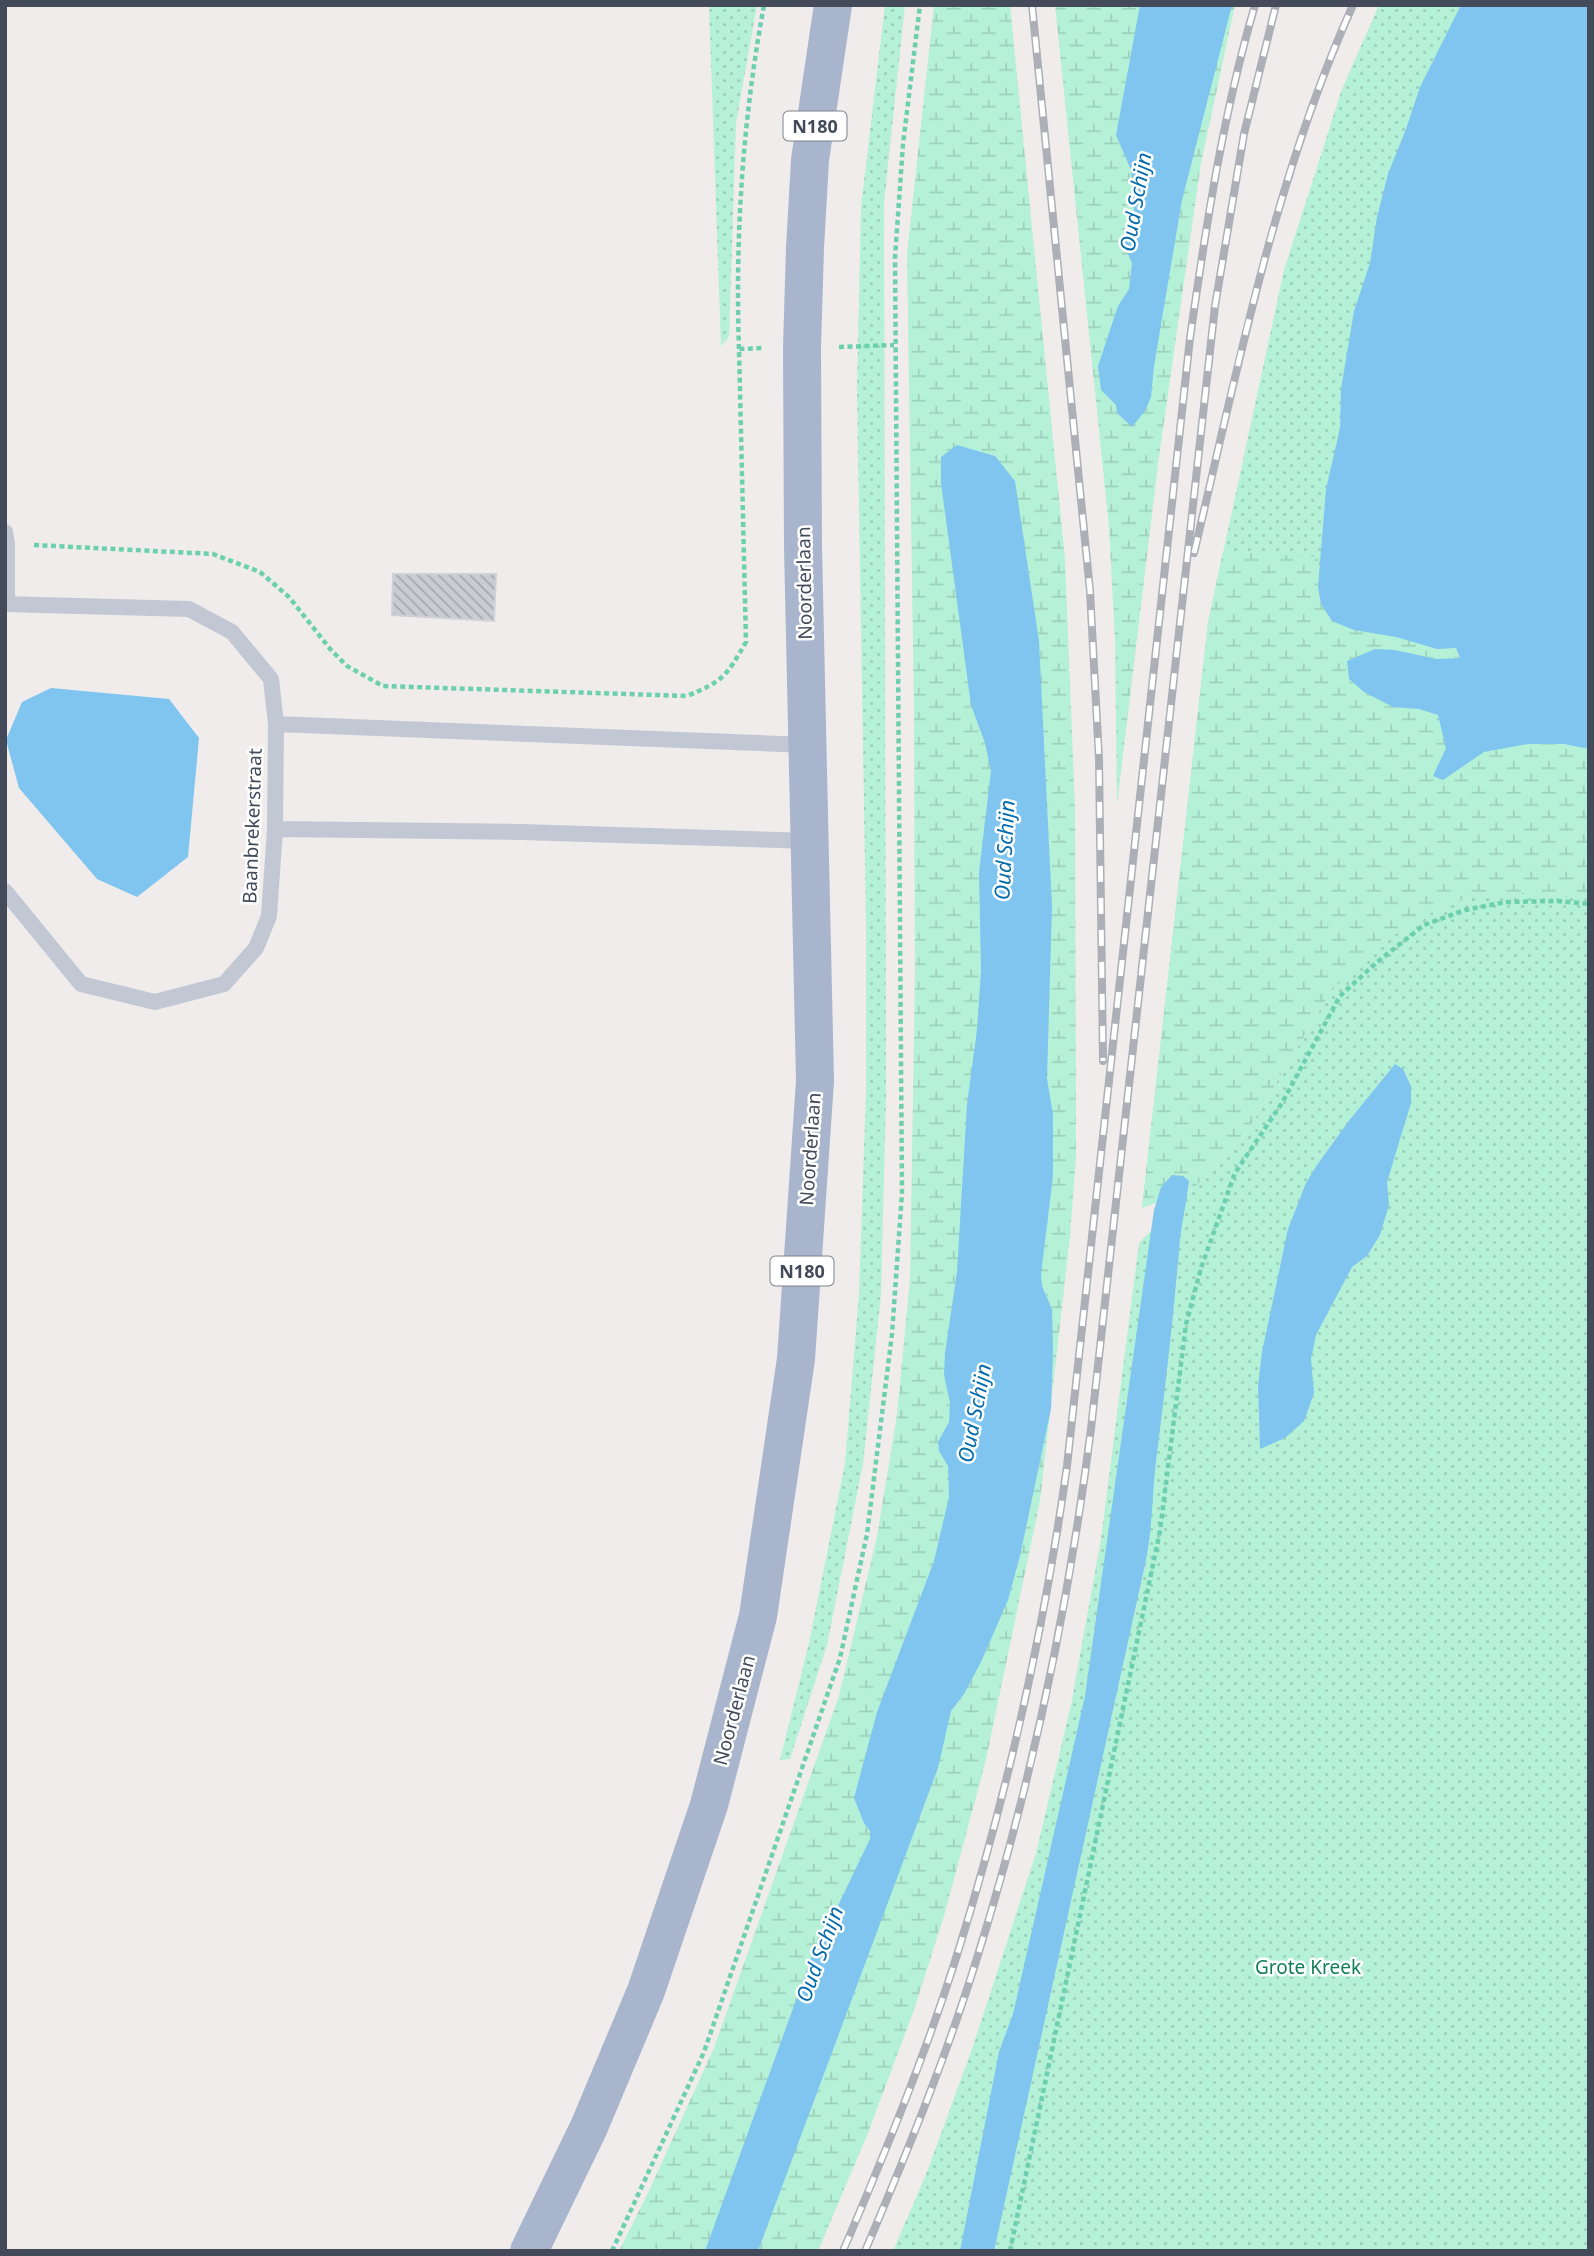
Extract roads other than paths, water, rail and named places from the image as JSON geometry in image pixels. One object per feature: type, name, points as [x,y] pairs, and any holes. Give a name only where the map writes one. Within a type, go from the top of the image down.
[{"type":"main road","name":"Noorderlaan","points":[[529,2251],[589,2127],[646,1991],[709,1805],[758,1616],[796,1359],[814,1081],[803,547],[804,248],[810,160],[833,5]]},
{"type":"lane","points":[[6,538],[6,604]]},
{"type":"lane","name":"Baanbrekerstraat","points":[[5,891],[82,984],[155,1002],[224,984],[256,948],[269,916],[275,829],[276,724],[271,679],[232,632],[189,609],[6,604]]},
{"type":"lane","name":"Baanbrekerstraat","points":[[276,724],[808,745]]},
{"type":"lane","points":[[275,829],[521,832],[809,841]]},
{"type":"water","name":"Oud Schijn","points":[[1140,5],[1232,5],[1182,200],[1151,397],[1145,411],[1132,427],[1117,413],[1116,405],[1101,390],[1098,366],[1118,306],[1129,289],[1132,263],[1123,243],[1134,210],[1131,170],[1116,135]]},
{"type":"water","points":[[1461,5],[1589,5],[1589,749],[1564,744],[1528,744],[1484,752],[1443,780],[1433,776],[1446,748],[1438,715],[1419,709],[1393,707],[1364,692],[1349,679],[1347,661],[1375,649],[1395,650],[1436,659],[1460,658],[1456,648],[1437,649],[1396,637],[1354,630],[1332,621],[1321,604],[1318,587],[1326,489],[1340,428],[1341,389],[1354,311],[1370,263],[1377,217],[1388,174],[1420,87]]},
{"type":"water","name":"Oud Schijn","points":[[957,445],[995,456],[1015,481],[1039,641],[1052,906],[1047,1079],[1053,1114],[1053,1176],[1041,1274],[1042,1286],[1052,1309],[1051,1409],[1008,1600],[981,1662],[964,1694],[951,1711],[938,1768],[758,2251],[705,2251],[820,1934],[833,1916],[870,1839],[870,1831],[854,1798],[877,1712],[934,1561],[949,1497],[948,1466],[939,1451],[938,1442],[949,1422],[950,1403],[944,1375],[945,1353],[957,1272],[967,1104],[977,1030],[981,971],[979,872],[991,771],[985,743],[971,705],[941,483],[941,457]]},
{"type":"water","points":[[51,688],[169,699],[199,738],[188,857],[137,897],[97,879],[19,788],[6,740],[22,702]]},
{"type":"water","points":[[1395,1064],[1403,1069],[1411,1086],[1411,1103],[1387,1182],[1389,1205],[1380,1235],[1367,1256],[1352,1267],[1316,1335],[1311,1359],[1314,1393],[1304,1421],[1285,1438],[1260,1449],[1258,1386],[1262,1352],[1288,1229],[1306,1183],[1317,1165]]},
{"type":"water","points":[[1172,1175],[1183,1176],[1189,1181],[1180,1239],[1146,1560],[994,2251],[960,2251],[999,2052],[1013,2014],[1085,1696],[1154,1210],[1161,1187]]},
{"type":"railway","points":[[1032,5],[1090,591],[1099,759],[1103,1061]]},
{"type":"railway","points":[[843,2251],[904,2104],[957,1955],[1008,1773],[1047,1590],[1067,1466],[1190,338],[1225,129],[1255,5]]},
{"type":"railway","points":[[865,2251],[925,2106],[977,1958],[1031,1762],[1059,1630],[1091,1429],[1215,306],[1244,134],[1276,5]]},
{"type":"railway","points":[[1194,553],[1260,275],[1301,138],[1353,5]]},
{"type":"park label","name":"Grote Kreek","points":[[1308,1967]]}]
